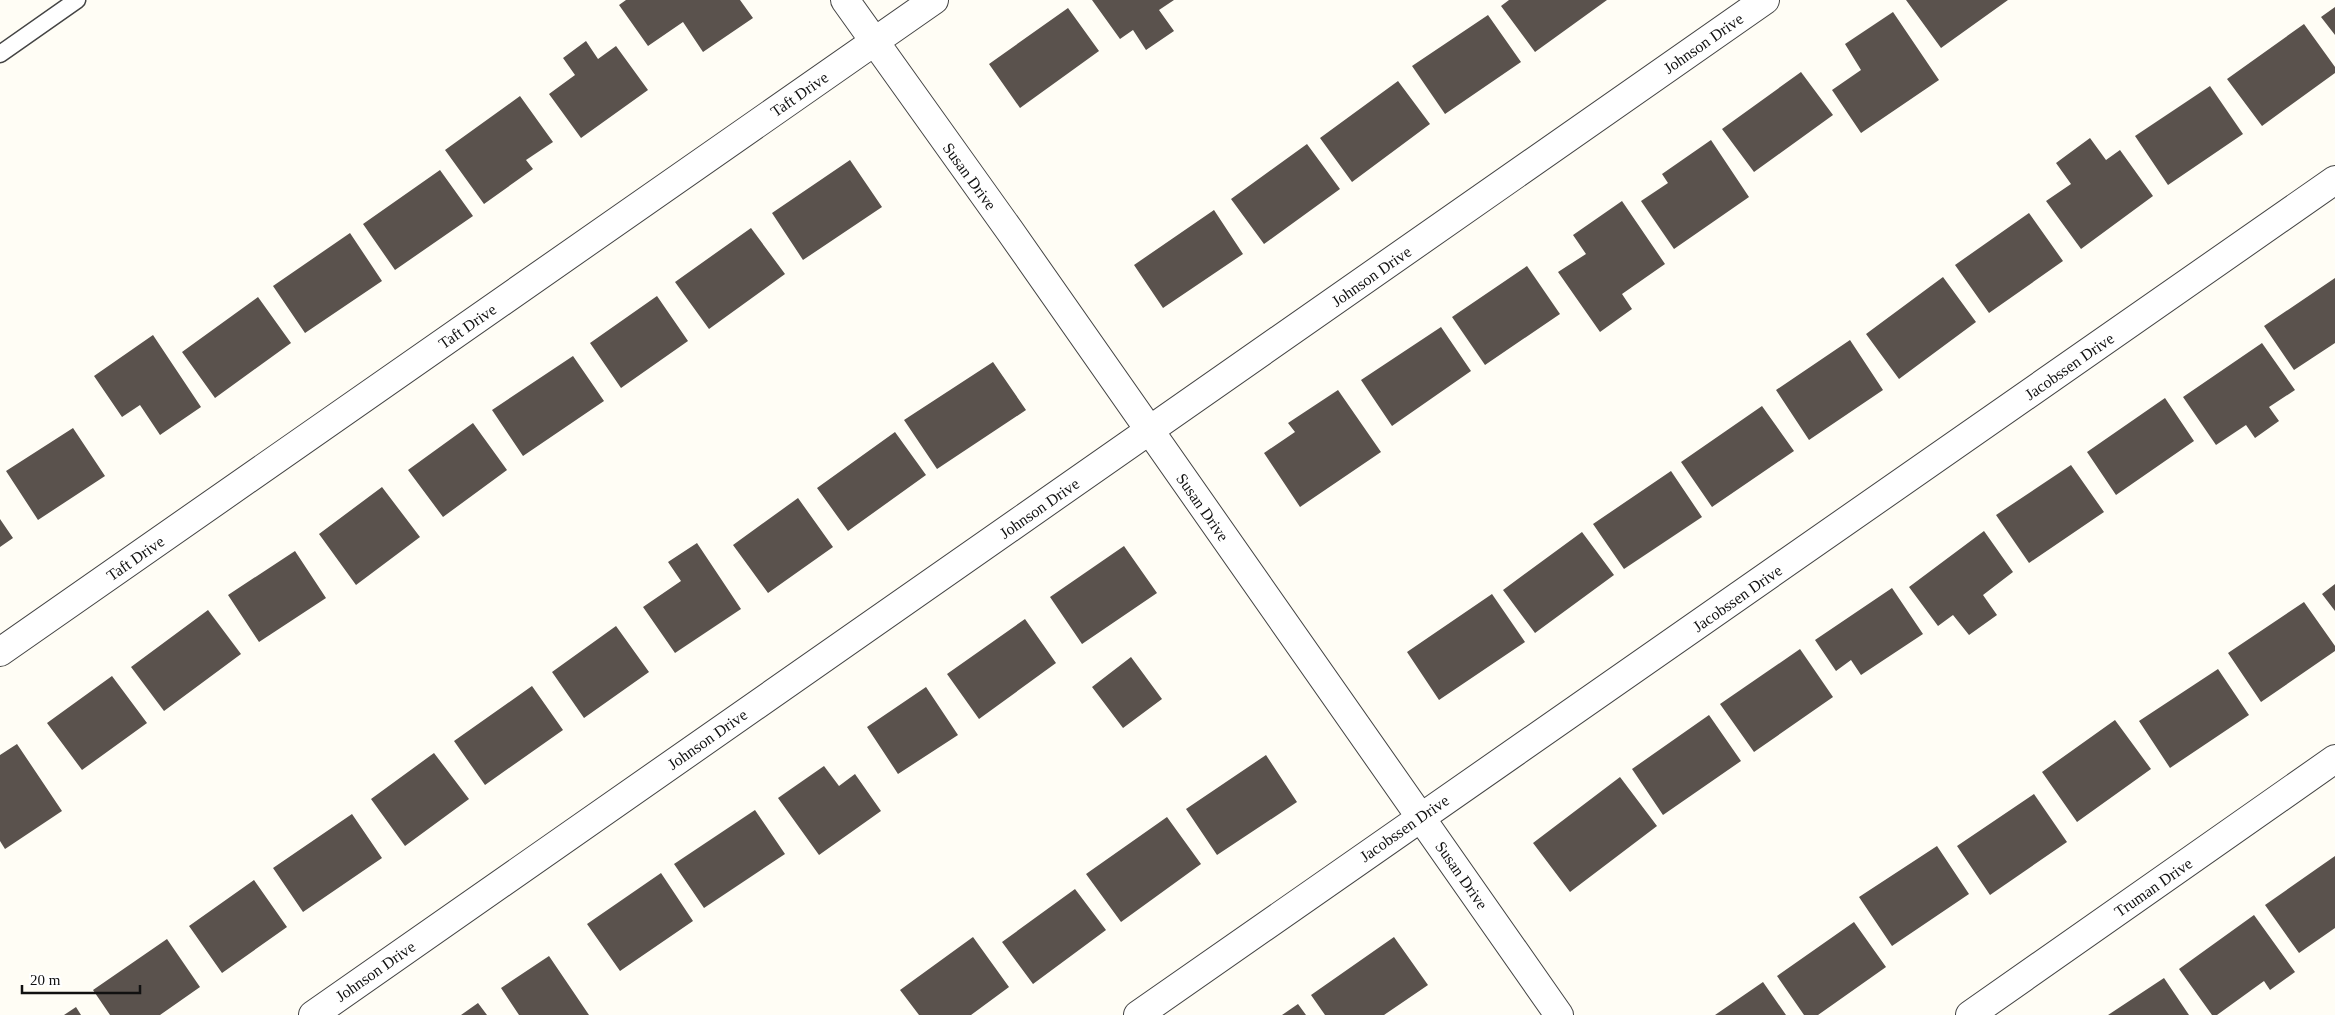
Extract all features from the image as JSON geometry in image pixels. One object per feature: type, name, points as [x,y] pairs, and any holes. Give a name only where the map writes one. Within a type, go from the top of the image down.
[{"type":"street","name":"Susan Drive","points":[[845,0],[1010,231],[1559,1015]]},
{"type":"street","name":"Taft Drive","points":[[0,652],[934,0]]},
{"type":"street","name":"Johnson Drive","points":[[313,1015],[1765,0]]},
{"type":"street","name":"Jacobssen Drive","points":[[1138,1015],[1420,816],[1823,539],[2335,180]]},
{"type":"street","name":"Truman Drive","points":[[1970,1015],[2335,759]]},
{"type":"lane","points":[[0,54],[77,0]]},
{"type":"building","points":[[626,0],[740,0],[753,18],[703,52],[683,22],[648,46],[619,5]]},
{"type":"building","points":[[1092,0],[1174,0],[1159,10],[1174,31],[1146,50],[1133,30],[1120,39]]},
{"type":"building","points":[[1509,0],[1607,0],[1535,52],[1501,6]]},
{"type":"building","points":[[1906,0],[2008,0],[1941,48]]},
{"type":"building","points":[[2335,7],[2335,35],[2321,17]]},
{"type":"building","points":[[1068,8],[1099,51],[1020,108],[989,64]]},
{"type":"building","points":[[1893,12],[1939,80],[1861,133],[1832,90],[1861,70],[1845,44]]},
{"type":"building","points":[[1488,15],[1521,62],[1445,114],[1412,66]]},
{"type":"building","points":[[2304,24],[2335,67],[2335,73],[2262,126],[2227,79]]},
{"type":"building","points":[[586,41],[598,59],[616,46],[648,90],[581,138],[549,94],[575,75],[563,58]]},
{"type":"building","points":[[1801,72],[1833,115],[1754,172],[1722,129]]},
{"type":"building","points":[[1398,81],[1430,124],[1352,182],[1320,138]]},
{"type":"building","points":[[2210,86],[2243,134],[2168,185],[2135,136]]},
{"type":"building","points":[[520,96],[553,142],[526,160],[533,169],[484,204],[445,150]]},
{"type":"building","points":[[2090,138],[2106,160],[2120,150],[2153,196],[2081,249],[2046,201],[2071,184],[2056,163]]},
{"type":"building","points":[[1711,140],[1749,197],[1674,249],[1641,201],[1668,183],[1662,174]]},
{"type":"building","points":[[1307,144],[1340,189],[1264,244],[1231,199]]},
{"type":"building","points":[[850,160],[882,207],[803,260],[772,213]]},
{"type":"building","points":[[440,170],[473,216],[395,270],[363,224]]},
{"type":"building","points":[[1622,201],[1665,264],[1622,294],[1632,309],[1600,332],[1558,272],[1586,254],[1573,235]]},
{"type":"building","points":[[1214,210],[1243,254],[1163,308],[1134,265]]},
{"type":"building","points":[[2029,213],[2063,261],[1989,313],[1955,265]]},
{"type":"building","points":[[751,228],[785,274],[709,329],[675,282]]},
{"type":"building","points":[[350,233],[382,281],[305,333],[273,286]]},
{"type":"building","points":[[1527,266],[1560,314],[1485,365],[1452,317]]},
{"type":"building","points":[[1943,277],[1976,322],[1899,379],[1866,334]]},
{"type":"building","points":[[2335,278],[2335,343],[2294,370],[2264,326]]},
{"type":"building","points":[[657,296],[688,341],[621,388],[590,343]]},
{"type":"building","points":[[258,297],[291,343],[215,398],[182,352]]},
{"type":"building","points":[[1441,327],[1471,371],[1392,426],[1361,380]]},
{"type":"building","points":[[153,335],[201,407],[160,435],[140,405],[122,417],[94,376]]},
{"type":"building","points":[[1850,340],[1883,390],[1809,440],[1776,390]]},
{"type":"building","points":[[2262,343],[2295,390],[2269,407],[2279,421],[2255,438],[2246,425],[2216,445],[2183,397]]},
{"type":"building","points":[[573,356],[604,401],[523,456],[492,410]]},
{"type":"building","points":[[993,362],[1026,410],[937,469],[904,420]]},
{"type":"building","points":[[1338,390],[1381,452],[1300,507],[1264,453],[1295,432],[1288,423]]},
{"type":"building","points":[[2165,398],[2194,441],[2116,495],[2087,452]]},
{"type":"building","points":[[1762,406],[1794,451],[1712,507],[1681,462]]},
{"type":"building","points":[[473,423],[507,470],[443,517],[408,470]]},
{"type":"building","points":[[73,428],[105,476],[38,520],[6,471]]},
{"type":"building","points":[[895,432],[926,475],[848,531],[817,488]]},
{"type":"building","points":[[2071,465],[2104,512],[2029,563],[1996,515]]},
{"type":"building","points":[[1671,471],[1702,517],[1624,569],[1593,524]]},
{"type":"building","points":[[382,487],[420,537],[356,585],[319,534]]},
{"type":"building","points":[[798,498],[833,547],[768,593],[733,545]]},
{"type":"building","points":[[0,519],[13,538],[0,547]]},
{"type":"building","points":[[1984,531],[2013,572],[1983,595],[1997,615],[1969,635],[1953,615],[1938,626],[1909,587]]},
{"type":"building","points":[[1582,532],[1614,575],[1535,633],[1503,590]]},
{"type":"building","points":[[697,543],[741,609],[675,653],[643,607],[681,581],[668,562]]},
{"type":"building","points":[[1124,546],[1157,593],[1082,644],[1050,597]]},
{"type":"building","points":[[295,551],[326,598],[259,642],[228,595]]},
{"type":"building","points":[[2335,584],[2335,611],[2322,594]]},
{"type":"building","points":[[1892,588],[1923,634],[1861,675],[1851,660],[1836,671],[1815,640]]},
{"type":"building","points":[[1492,594],[1525,642],[1439,700],[1407,652]]},
{"type":"building","points":[[2304,602],[2335,646],[2335,651],[2261,702],[2228,653]]},
{"type":"building","points":[[208,610],[241,654],[164,711],[131,667]]},
{"type":"building","points":[[1025,619],[1056,663],[979,719],[947,674]]},
{"type":"building","points":[[616,626],[649,672],[584,718],[552,672]]},
{"type":"building","points":[[1800,649],[1833,697],[1754,752],[1720,704]]},
{"type":"building","points":[[1131,657],[1162,699],[1123,728],[1092,687]]},
{"type":"building","points":[[2218,669],[2249,715],[2170,768],[2139,721]]},
{"type":"building","points":[[112,676],[147,723],[82,770],[47,723]]},
{"type":"building","points":[[532,686],[563,730],[485,785],[454,741]]},
{"type":"building","points":[[926,687],[958,735],[898,774],[867,727]]},
{"type":"building","points":[[1709,715],[1741,761],[1663,815],[1632,769]]},
{"type":"building","points":[[2115,720],[2151,769],[2077,822],[2042,772]]},
{"type":"building","points":[[17,744],[62,811],[5,849],[0,841],[0,755]]},
{"type":"building","points":[[434,753],[469,799],[405,846],[371,799]]},
{"type":"building","points":[[1266,755],[1297,802],[1217,855],[1186,809]]},
{"type":"building","points":[[824,766],[839,786],[855,774],[881,811],[819,855],[778,798]]},
{"type":"building","points":[[1620,777],[1657,826],[1570,892],[1533,843]]},
{"type":"building","points":[[2034,794],[2067,842],[1990,895],[1957,846]]},
{"type":"building","points":[[755,810],[785,854],[704,908],[674,864]]},
{"type":"building","points":[[352,814],[382,858],[303,912],[273,868]]},
{"type":"building","points":[[1167,817],[1201,864],[1121,922],[1086,874]]},
{"type":"building","points":[[1937,846],[1969,894],[1892,946],[1859,897]]},
{"type":"building","points":[[2335,856],[2335,928],[2299,953],[2265,905]]},
{"type":"building","points":[[661,873],[693,921],[620,971],[587,924]]},
{"type":"building","points":[[254,880],[287,927],[222,973],[189,926]]},
{"type":"building","points":[[1075,889],[1106,930],[1033,984],[1002,942]]},
{"type":"building","points":[[2254,915],[2295,972],[2270,990],[2264,981],[2217,1015],[2212,1015],[2179,969]]},
{"type":"building","points":[[1854,922],[1886,967],[1818,1015],[1804,1015],[1777,976]]},
{"type":"building","points":[[973,937],[1009,987],[971,1015],[919,1015],[900,990]]},
{"type":"building","points":[[1394,937],[1428,985],[1384,1015],[1325,1015],[1311,995]]},
{"type":"building","points":[[167,939],[200,987],[160,1015],[110,1015],[93,990]]},
{"type":"building","points":[[549,956],[589,1015],[519,1015],[501,988]]},
{"type":"building","points":[[2164,978],[2189,1015],[2108,1015]]},
{"type":"building","points":[[1763,982],[1786,1015],[1715,1015]]},
{"type":"building","points":[[478,1003],[487,1015],[461,1015]]},
{"type":"building","points":[[1298,1004],[1306,1015],[1282,1015]]},
{"type":"building","points":[[76,1007],[81,1015],[64,1015]]}]
